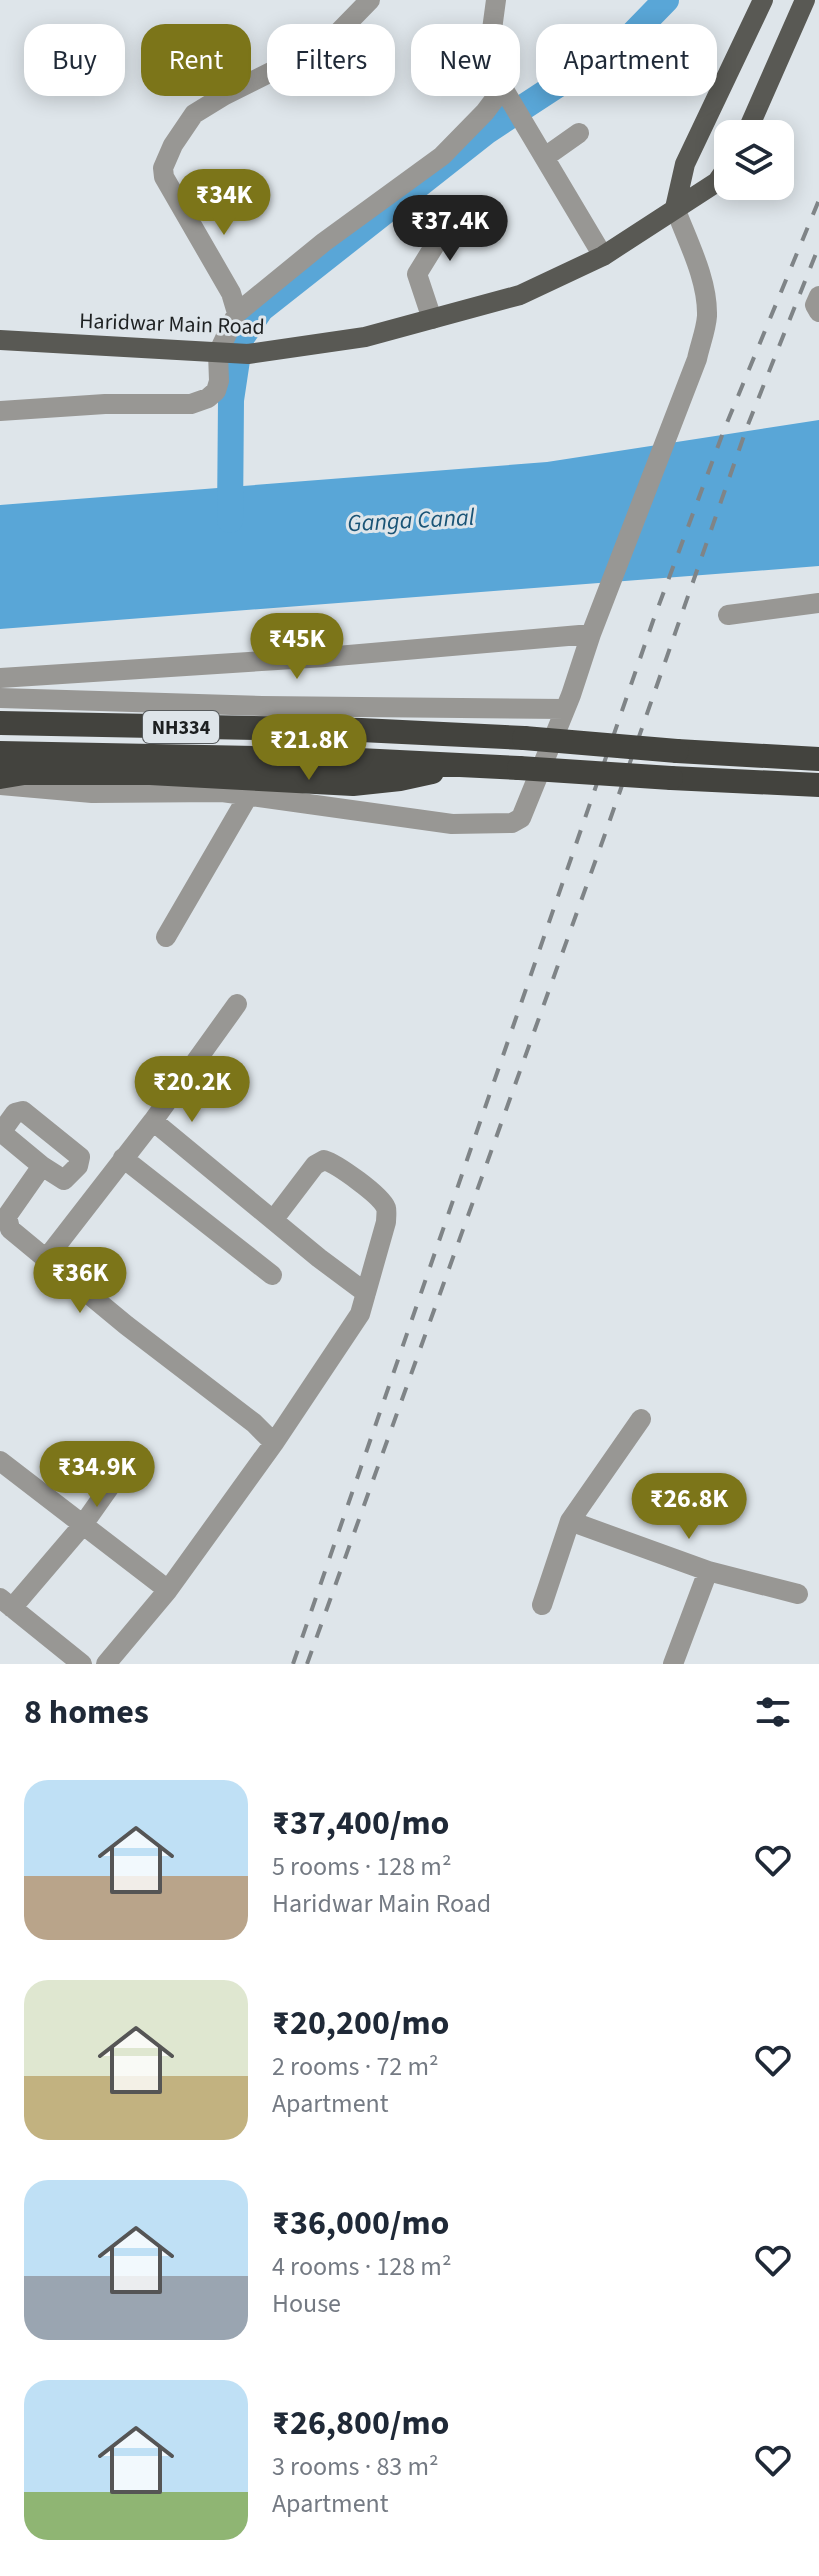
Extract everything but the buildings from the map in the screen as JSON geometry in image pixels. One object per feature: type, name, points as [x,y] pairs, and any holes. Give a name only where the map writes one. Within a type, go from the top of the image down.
[{"type":"highway","name":"NH334","points":[[0,723],[361,730],[819,759]]},
{"type":"highway","name":"NH334","points":[[0,753],[359,760],[819,785]]},
{"type":"highway","points":[[0,777],[24,773],[150,773],[353,784],[400,779],[466,765]]},
{"type":"main road","points":[[675,208],[685,164],[763,0]]},
{"type":"main road","points":[[752,120],[805,0]]},
{"type":"main road","name":"Haridwar Main Road","points":[[0,340],[248,354],[365,337],[520,295],[603,256],[714,184]]},
{"type":"street","points":[[237,313],[231,293],[170,189],[163,168],[176,139],[194,114],[315,50],[333,38],[370,0]]},
{"type":"street","points":[[496,0],[491,37],[493,55],[511,101],[603,256]]},
{"type":"street","points":[[0,411],[200,402],[216,391],[222,353],[237,313],[324,242],[442,156],[485,112],[511,101]]},
{"type":"street","points":[[545,157],[579,133]]},
{"type":"street","points":[[0,785],[92,793],[222,792],[452,824],[512,823],[521,818],[697,359],[707,319],[702,282],[675,208]]},
{"type":"street","points":[[432,319],[417,274],[438,240],[435,218]]},
{"type":"street","points":[[819,296],[815,305],[819,312]]},
{"type":"street","points":[[728,615],[819,603]]},
{"type":"street","points":[[0,678],[325,657],[594,627]]},
{"type":"street","points":[[0,698],[262,706],[565,709]]},
{"type":"street","points":[[166,937],[248,796]]},
{"type":"street","points":[[46,1259],[153,1121],[237,1004]]},
{"type":"street","points":[[23,1111],[80,1157],[78,1166],[64,1180],[42,1166],[1,1133],[15,1113],[23,1111]]},
{"type":"street","points":[[153,1121],[366,1293]]},
{"type":"street","points":[[123,1158],[272,1275]]},
{"type":"street","points":[[106,1664],[168,1590],[274,1443],[360,1314],[384,1233],[386,1214],[381,1201],[328,1161],[320,1161],[274,1219]]},
{"type":"street","points":[[42,1166],[7,1216],[7,1224],[46,1259],[254,1423],[274,1443]]},
{"type":"street","points":[[542,1605],[570,1521],[641,1419]]},
{"type":"street","points":[[0,1461],[168,1590]]},
{"type":"street","points":[[82,1664],[6,1603],[82,1526],[123,1468]]},
{"type":"street","points":[[570,1521],[708,1571],[798,1594]]},
{"type":"street","points":[[673,1664],[708,1571]]},
{"type":"water","name":"Ganga Canal","points":[[819,420],[819,566],[0,629],[0,505],[547,462]]},
{"type":"waterway","points":[[230,520],[231,400],[240,340],[261,309],[487,131],[629,38],[666,0]]},
{"type":"railway","points":[[293,1664],[653,621],[724,430],[819,200]]},
{"type":"railway","points":[[307,1664],[604,837],[747,427],[819,246]]}]
